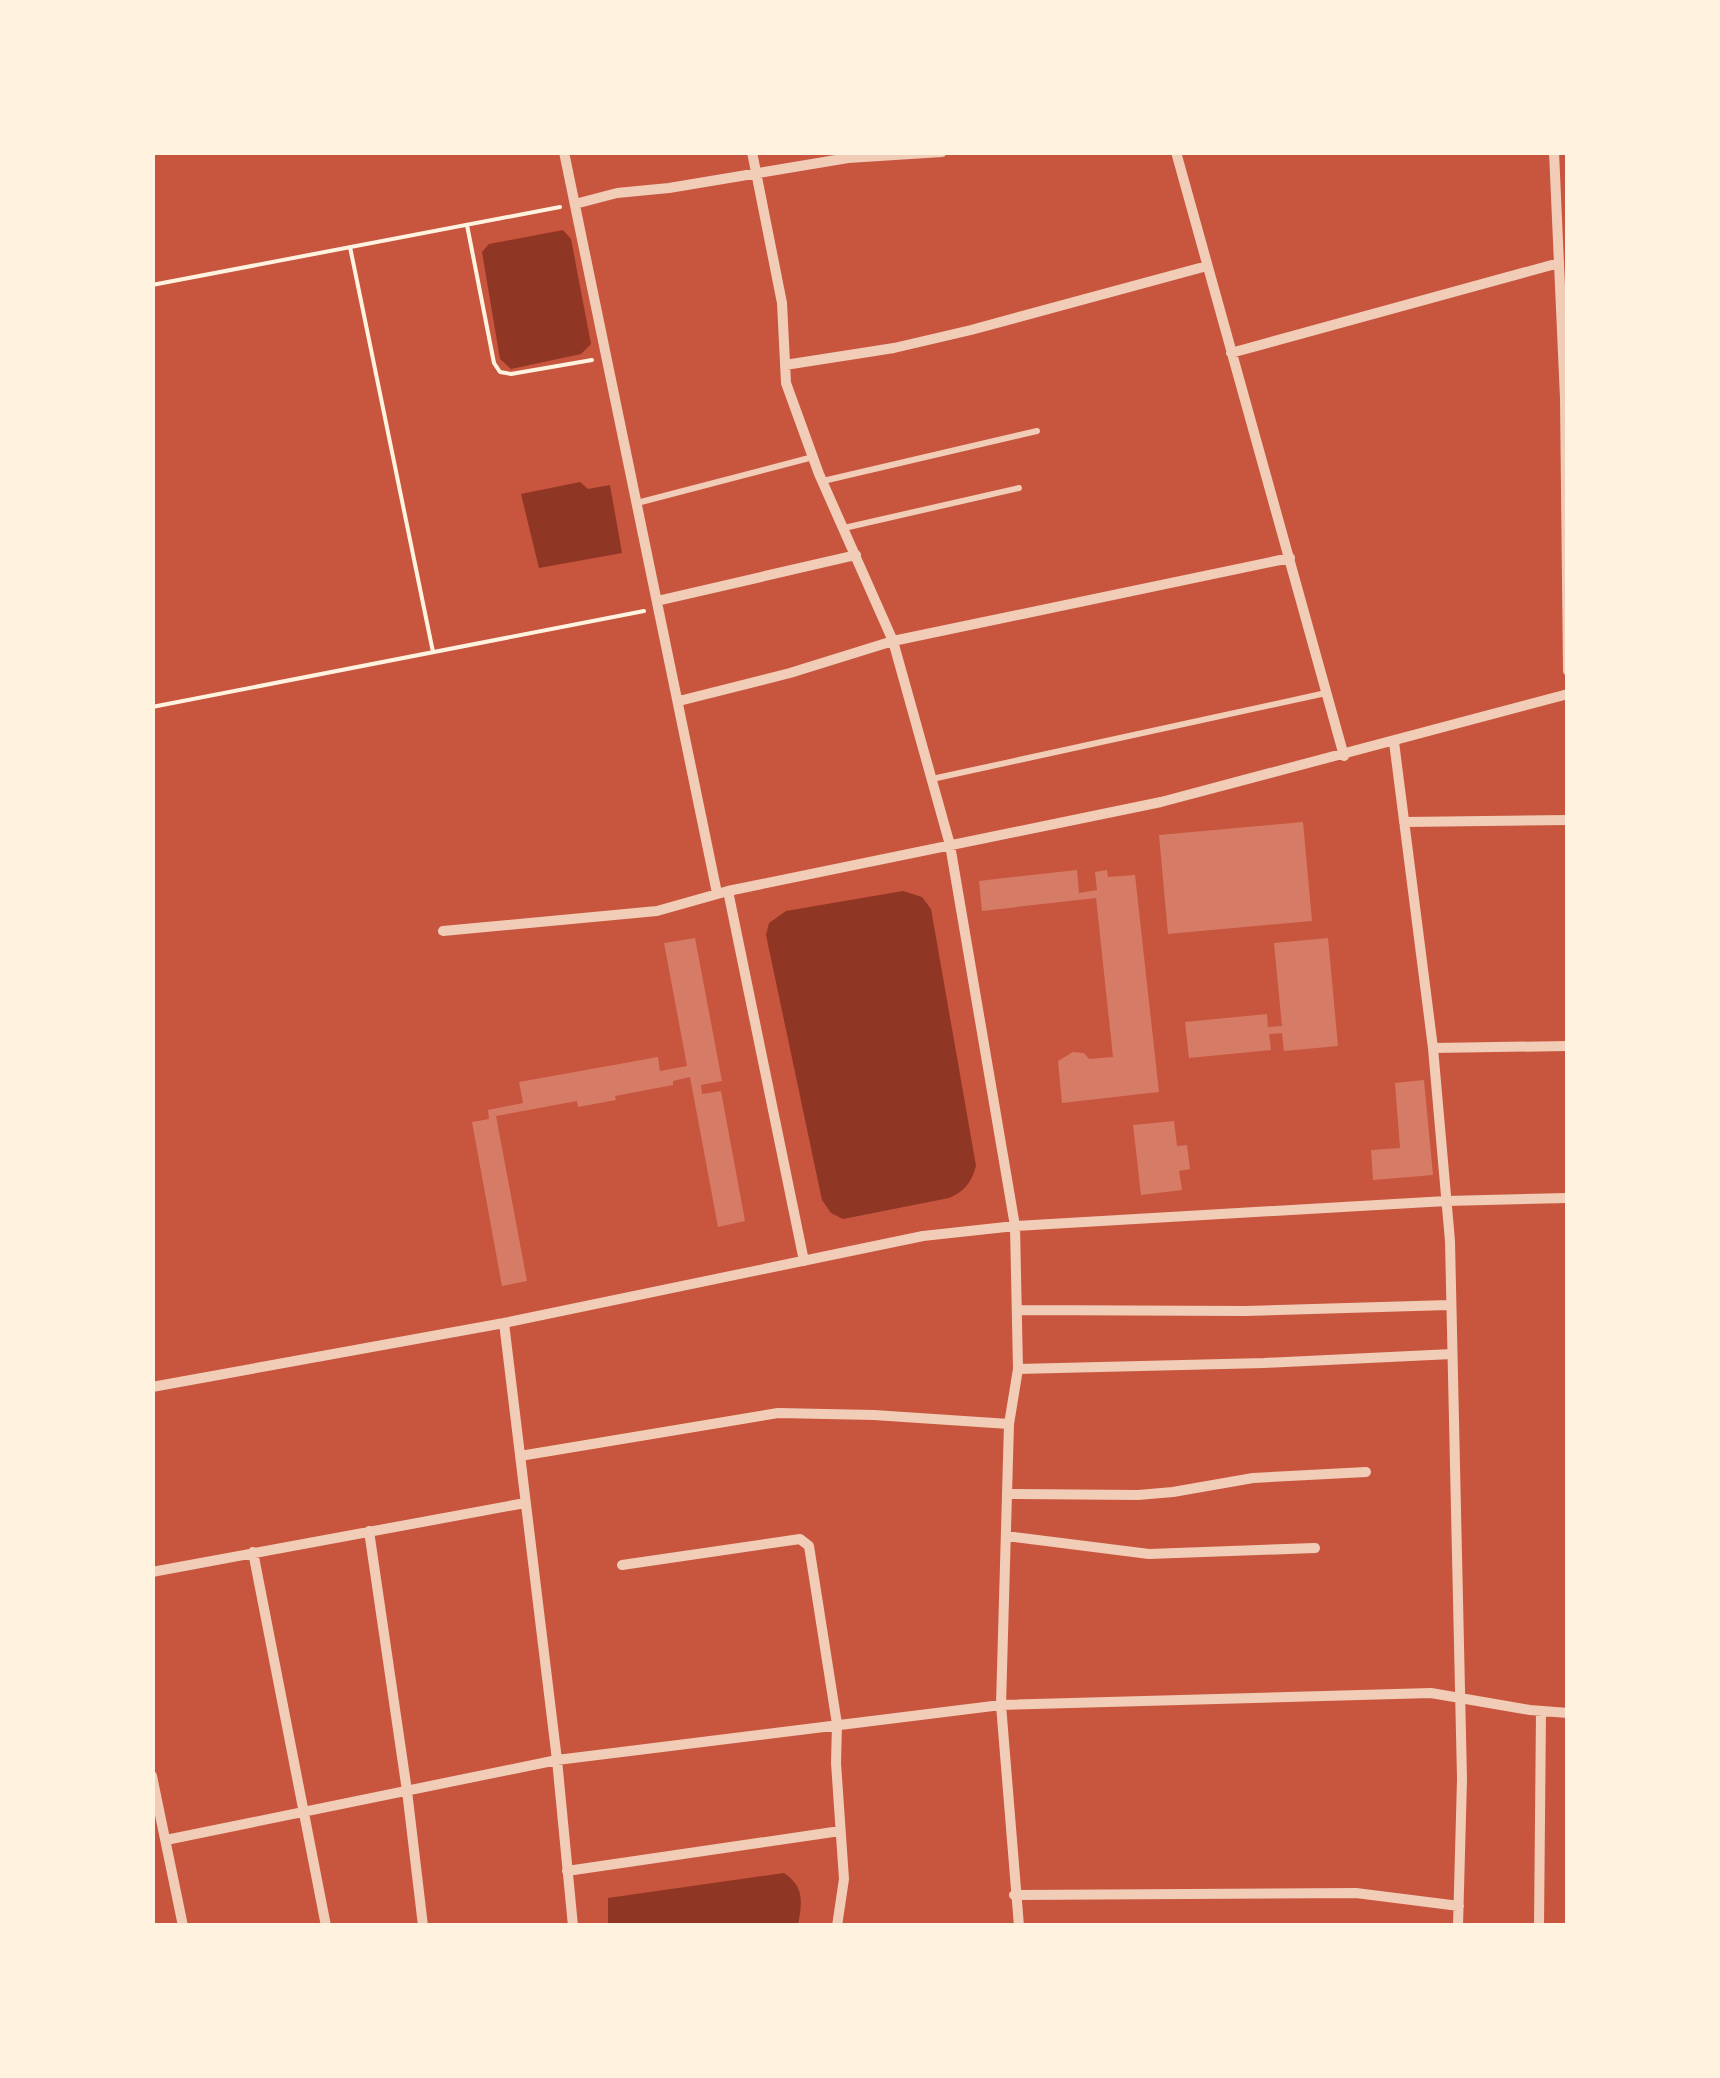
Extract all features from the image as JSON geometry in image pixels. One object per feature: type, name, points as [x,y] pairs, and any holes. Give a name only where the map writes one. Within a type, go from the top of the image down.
[{"type":"street","points":[[564,152],[678,701],[804,1261]]},
{"type":"street","points":[[752,152],[782,303],[786,383],[812,458],[893,641],[950,845],[1015,1226],[1018,1369],[1009,1424],[1001,1704],[1019,1926]]},
{"type":"street","points":[[575,204],[617,192],[669,188],[848,158],[942,152]]},
{"type":"street","points":[[1176,152],[1344,756]]},
{"type":"street","points":[[1554,152],[1565,398],[1568,670]]},
{"type":"street","points":[[1231,353],[1559,263]]},
{"type":"street","points":[[785,366],[932,339],[1207,266]]},
{"type":"street","points":[[658,605],[856,555]]},
{"type":"street","points":[[678,701],[893,641],[1290,558]]},
{"type":"street","points":[[443,931],[657,912],[723,892],[1162,802],[1568,694]]},
{"type":"street","points":[[1394,742],[1432,1048],[1446,1201],[1462,1779],[1458,1926]]},
{"type":"street","points":[[1404,822],[1568,820]]},
{"type":"street","points":[[1432,1048],[1568,1046]]},
{"type":"street","points":[[152,1387],[504,1323],[923,1236],[1015,1226],[1446,1201],[1568,1198]]},
{"type":"street","points":[[1017,1310],[1246,1311],[1449,1305]]},
{"type":"street","points":[[504,1323],[557,1760],[572,1926]]},
{"type":"street","points":[[1018,1369],[1452,1354]]},
{"type":"street","points":[[520,1456],[778,1413],[1009,1424]]},
{"type":"street","points":[[1007,1494],[1138,1494],[1253,1478],[1366,1472]]},
{"type":"street","points":[[152,1572],[525,1503]]},
{"type":"street","points":[[368,1531],[423,1926]]},
{"type":"street","points":[[1006,1536],[1149,1554],[1315,1548]]},
{"type":"street","points":[[622,1565],[800,1539],[806,1542],[811,1553],[837,1724],[844,1879],[836,1926]]},
{"type":"street","points":[[252,1552],[326,1926]]},
{"type":"street","points":[[166,1840],[557,1760],[1001,1704],[1431,1694],[1568,1713]]},
{"type":"street","points":[[1538,1926],[1541,1711]]},
{"type":"street","points":[[152,1776],[183,1926]]},
{"type":"street","points":[[567,1871],[840,1830]]},
{"type":"street","points":[[1014,1895],[1356,1894],[1459,1906]]},
{"type":"lane","points":[[822,482],[1037,431]]},
{"type":"lane","points":[[637,503],[812,458]]},
{"type":"lane","points":[[844,528],[1019,488]]},
{"type":"lane","points":[[932,780],[1326,693]]},
{"type":"path","points":[[152,285],[575,204]]},
{"type":"path","points":[[467,225],[494,363],[500,372],[511,374],[607,357]]},
{"type":"path","points":[[350,247],[433,652]]},
{"type":"path","points":[[152,707],[658,605]]},
{"type":"shaded area","points":[[563,230],[571,239],[591,344],[581,354],[511,369],[500,359],[482,252],[489,244]]},
{"type":"shaded area","points":[[580,482],[588,489],[610,485],[622,553],[539,568],[521,494]]},
{"type":"shaded area","points":[[903,891],[922,897],[931,909],[976,1166],[967,1186],[949,1198],[843,1219],[831,1213],[822,1200],[766,935],[769,923],[786,911]]},
{"type":"shaded area","points":[[784,1873],[799,1890],[798,1925],[608,1925],[608,1898]]},
{"type":"building","points":[[1303,822],[1312,921],[1168,934],[1159,835]]},
{"type":"building","points":[[1077,870],[1079,893],[1097,890],[1095,872],[1107,870],[1108,877],[1135,875],[1159,1092],[1062,1103],[1058,1061],[1073,1052],[1084,1053],[1089,1059],[1113,1057],[1096,898],[982,911],[979,881]]},
{"type":"building","points":[[695,938],[722,1081],[701,1085],[702,1094],[721,1091],[745,1221],[718,1227],[690,1077],[673,1081],[673,1085],[615,1096],[616,1100],[578,1107],[577,1101],[496,1116],[527,1281],[502,1286],[472,1122],[489,1119],[488,1110],[523,1103],[519,1082],[658,1057],[660,1071],[687,1066],[664,943]]},
{"type":"building","points":[[1328,938],[1338,1046],[1284,1051],[1282,1033],[1269,1034],[1271,1050],[1189,1058],[1185,1022],[1267,1014],[1268,1027],[1282,1026],[1274,943]]},
{"type":"building","points":[[1424,1080],[1433,1175],[1373,1180],[1371,1150],[1400,1148],[1395,1083]]},
{"type":"building","points":[[1174,1121],[1177,1146],[1187,1145],[1190,1169],[1179,1171],[1182,1190],[1141,1195],[1133,1125]]}]
